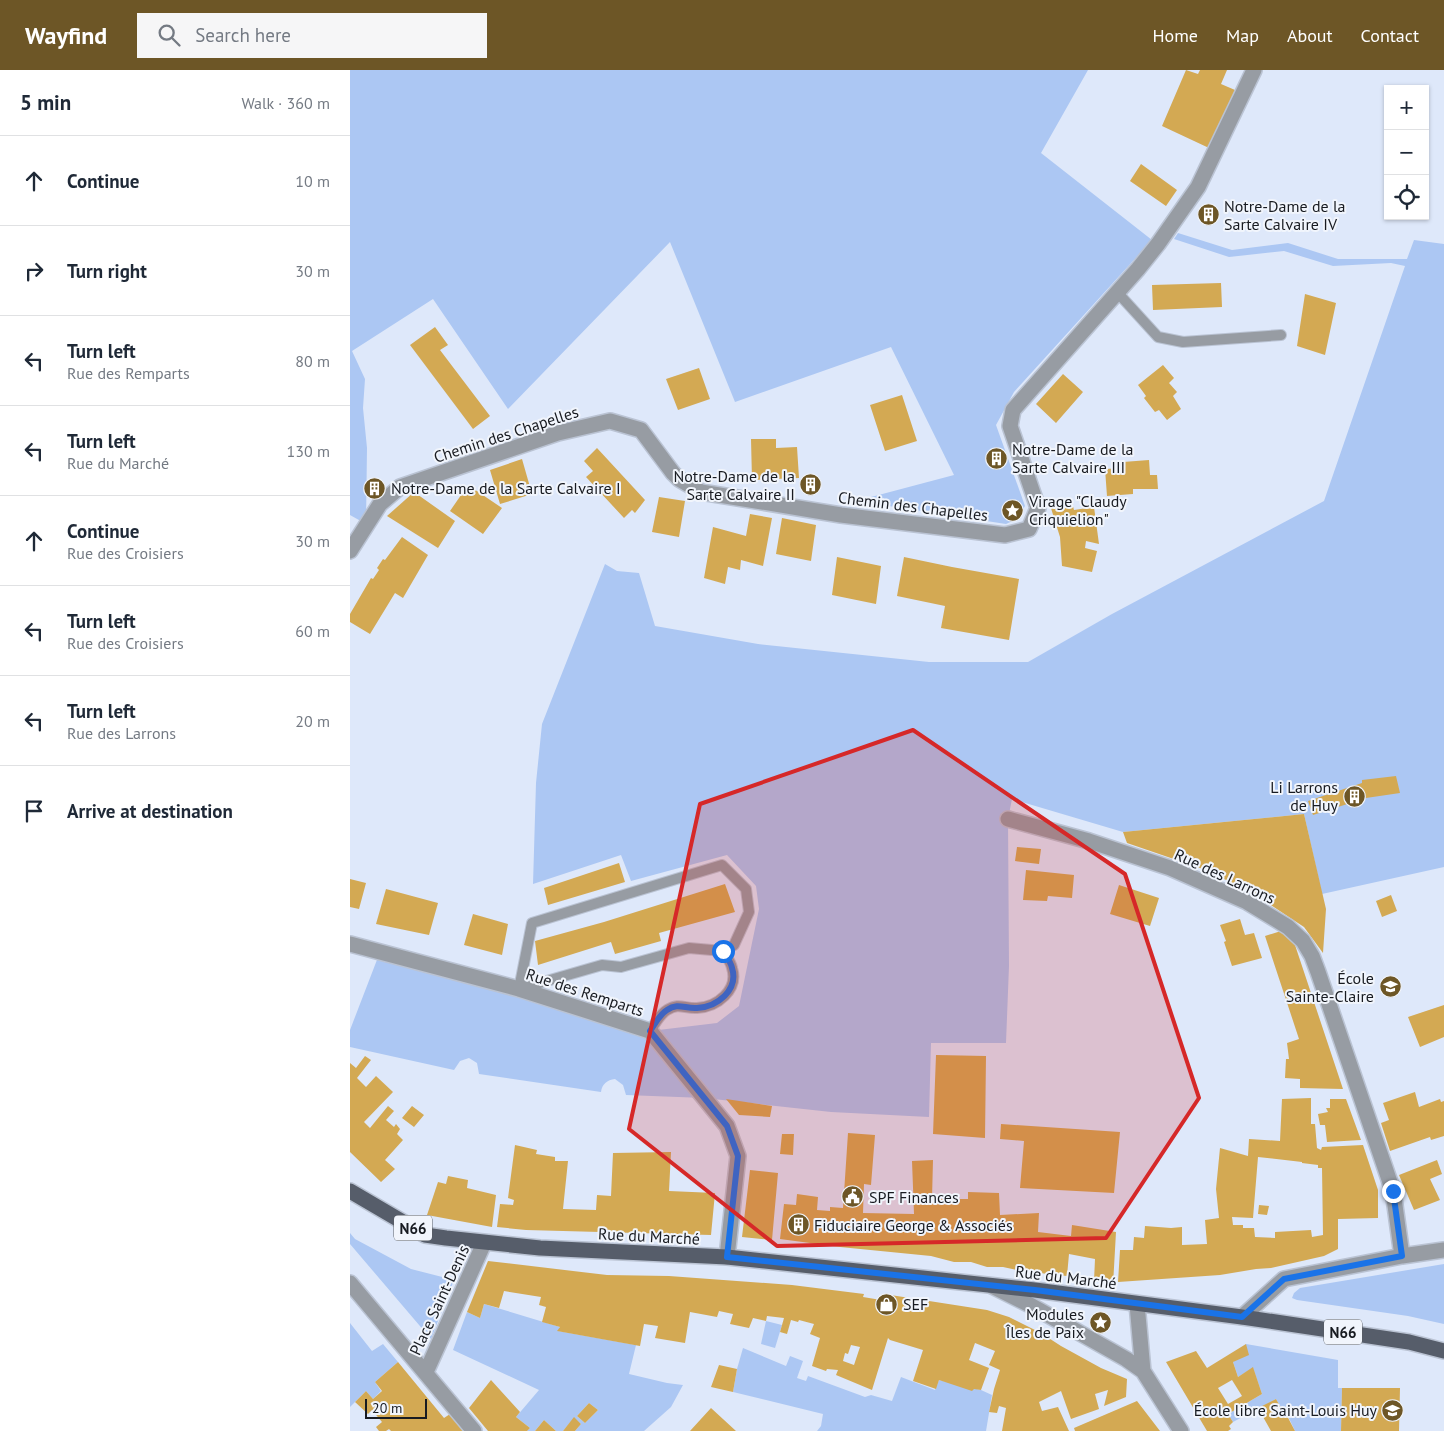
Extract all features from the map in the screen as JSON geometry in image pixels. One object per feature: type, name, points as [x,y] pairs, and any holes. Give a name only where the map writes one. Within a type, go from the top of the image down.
[{"type":"main road","name":"Place Saint-Denis","points":[[350,1191],[425,1235],[484,1243]]},
{"type":"main road","name":"Rue du Marché","points":[[484,1243],[540,1248],[727,1257],[1137,1304]]},
{"type":"main road","name":"N66","points":[[1137,1304],[1242,1317],[1409,1342],[1444,1351]]},
{"type":"street","name":"Chemin des Chapelles","points":[[350,551],[380,504],[400,487],[558,433],[610,421],[641,430],[673,473],[701,492],[841,515],[1005,535],[1029,529],[1038,508],[1010,426],[1013,410],[1158,244],[1198,187],[1254,70]]},
{"type":"street","name":"Rue des Larrons","points":[[1008,819],[1089,841],[1170,868],[1247,902],[1288,928],[1303,941],[1312,956],[1318,972],[1393,1191],[1402,1256]]},
{"type":"street","name":"Rue des Remparts","points":[[350,944],[520,989],[650,1031],[727,1126],[738,1156],[727,1257]]},
{"type":"street","name":"Place Saint-Denis","points":[[350,1283],[426,1372],[484,1243]]},
{"type":"street","points":[[1242,1317],[1284,1279],[1402,1256],[1444,1250]]},
{"type":"street","name":"Rue du Marché","points":[[991,1286],[1032,1306],[1144,1371]]},
{"type":"street","points":[[1137,1304],[1144,1371],[1181,1431]]},
{"type":"street","points":[[426,1372],[474,1431]]},
{"type":"lane","points":[[1118,292],[1158,337],[1183,342],[1281,335]]},
{"type":"lane","points":[[722,865],[746,889],[749,912],[734,945],[723,951],[689,948],[622,967],[602,965],[520,989],[532,923],[722,865]]},
{"type":"lane","points":[[650,1031],[658,1018],[667,1009],[680,1005],[694,1008],[708,1007],[720,1000],[729,991],[734,978],[732,966],[723,951]]},
{"type":"highlighted area","points":[[913,730],[1125,874],[1199,1098],[1106,1238],[777,1246],[629,1129],[700,804]]},
{"type":"shaded area","points":[[350,70],[1088,70],[1041,153],[1152,240],[1014,392],[996,425],[1025,506],[1017,519],[1006,524],[856,501],[954,475],[891,347],[735,402],[670,242],[508,409],[433,299],[352,351],[365,379],[363,408],[367,448],[366,524],[350,515]]},
{"type":"shaded area","points":[[1178,233],[1232,250],[1288,243],[1338,259],[1407,259],[1414,240],[1444,244],[1444,867],[1322,894],[1304,814],[1123,832],[1012,799],[1008,819],[1009,966],[1006,1043],[931,1043],[929,1117],[831,1112],[704,1098],[626,1095],[623,1085],[615,1079],[605,1083],[601,1092],[479,1074],[477,1063],[469,1058],[460,1061],[454,1070],[350,1047],[350,1030],[380,952],[650,1031],[717,1023],[739,1006],[759,909],[756,886],[727,855],[631,881],[621,855],[533,884],[536,783],[542,724],[605,564],[617,571],[639,573],[655,626],[758,644],[929,662],[1028,662],[1112,614],[1324,501],[1405,266],[1391,263],[1333,266],[1284,251],[1229,257],[1174,239]]},
{"type":"shaded area","points":[[350,1233],[355,1239],[411,1269],[454,1280],[431,1339],[350,1244]]},
{"type":"shaded area","points":[[1444,1264],[1444,1324],[1408,1316],[1292,1298],[1294,1293],[1300,1288]]},
{"type":"shaded area","points":[[484,1304],[560,1327],[558,1331],[636,1345],[629,1374],[683,1385],[671,1407],[644,1431],[575,1431],[581,1424],[574,1418],[563,1431],[556,1431],[544,1420],[535,1431],[527,1431],[530,1428],[516,1417],[539,1390],[453,1350],[467,1312],[480,1318]],"holes":[[[589,1403],[598,1410],[585,1423],[577,1416]]]},
{"type":"shaded area","points":[[766,1321],[782,1325],[775,1348],[761,1344]]},
{"type":"shaded area","points":[[350,1323],[372,1351],[383,1344],[398,1362],[375,1382],[381,1391],[373,1399],[366,1391],[350,1407]]},
{"type":"shaded area","points":[[1246,1344],[1338,1360],[1338,1388],[1342,1388],[1341,1431],[1295,1431],[1286,1412],[1284,1413],[1276,1399],[1233,1422],[1228,1414],[1262,1394],[1253,1368],[1238,1377],[1233,1362]]},
{"type":"shaded area","points":[[743,1348],[786,1366],[790,1356],[803,1361],[797,1378],[806,1381],[808,1376],[865,1397],[871,1395],[892,1401],[901,1377],[935,1390],[939,1380],[981,1390],[992,1395],[986,1431],[817,1431],[821,1426],[823,1414],[733,1392]]},
{"type":"building","points":[[1186,70],[1198,74],[1200,70],[1227,70],[1221,84],[1235,90],[1209,148],[1162,126]]},
{"type":"building","points":[[1141,164],[1177,190],[1166,206],[1130,181]]},
{"type":"building","name":"Notre-Dame de la Sarte Calvaire IV","points":[[1206,207],[1215,213],[1210,222],[1200,217]]},
{"type":"building","points":[[1221,283],[1222,307],[1153,310],[1152,285]]},
{"type":"building","points":[[1305,294],[1336,303],[1325,355],[1297,346]]},
{"type":"building","points":[[435,327],[448,345],[440,350],[490,416],[473,429],[410,345]]},
{"type":"building","points":[[1163,365],[1174,378],[1169,383],[1177,392],[1173,396],[1181,409],[1167,420],[1159,410],[1155,412],[1144,398],[1146,396],[1138,385]]},
{"type":"building","points":[[699,368],[710,399],[678,410],[666,379]]},
{"type":"building","points":[[1063,374],[1083,392],[1056,423],[1036,404]]},
{"type":"building","points":[[902,395],[917,441],[885,451],[870,405]]},
{"type":"building","points":[[751,439],[776,439],[776,448],[797,447],[799,478],[752,480]]},
{"type":"building","points":[[597,448],[645,500],[635,513],[632,510],[624,518],[586,477],[593,471],[584,461]]},
{"type":"building","name":"Notre-Dame de la Sarte Calvaire III","points":[[994,452],[1002,458],[997,464],[989,458]]},
{"type":"building","points":[[522,459],[532,494],[500,504],[490,470]]},
{"type":"building","points":[[1149,460],[1150,475],[1157,475],[1158,489],[1133,489],[1133,494],[1107,496],[1105,469],[1123,468],[1123,462]]},
{"type":"building","name":"Notre-Dame de la Sarte Calvaire II","points":[[806,479],[816,480],[815,491],[805,490]]},
{"type":"building","name":"Notre-Dame de la Sarte Calvaire I","points":[[377,481],[383,489],[374,496],[368,487]]},
{"type":"building","points":[[468,485],[502,508],[483,534],[450,511]]},
{"type":"building","points":[[414,492],[455,521],[438,548],[387,516]]},
{"type":"building","points":[[659,497],[685,501],[679,537],[652,532]]},
{"type":"building","points":[[1072,503],[1074,510],[1094,507],[1099,544],[1086,541],[1085,548],[1097,551],[1092,572],[1062,566],[1060,537],[1050,505]]},
{"type":"building","points":[[750,514],[772,518],[763,566],[741,560],[740,570],[728,567],[725,584],[704,578],[713,527],[746,536]]},
{"type":"building","points":[[782,518],[816,525],[811,561],[776,554]]},
{"type":"building","points":[[402,537],[428,555],[403,598],[395,593],[370,634],[350,622],[350,614],[371,578],[373,579],[379,570],[377,568],[383,559],[385,560]]},
{"type":"building","points":[[837,557],[881,566],[876,604],[832,595]]},
{"type":"building","points":[[904,557],[1019,579],[1009,640],[941,628],[945,606],[897,596]]},
{"type":"building","name":"Li Larrons de Huy","points":[[1396,776],[1400,793],[1366,798],[1313,815],[1308,801],[1362,783],[1362,780]]},
{"type":"building","points":[[1304,814],[1326,909],[1323,953],[1304,927],[1248,890],[1200,868],[1127,843],[1123,832]]},
{"type":"building","points":[[1017,847],[1041,849],[1039,864],[1015,861]]},
{"type":"building","points":[[619,863],[625,882],[548,905],[544,888]]},
{"type":"building","points":[[1026,870],[1074,875],[1072,898],[1048,896],[1047,901],[1023,900]]},
{"type":"building","points":[[350,879],[366,883],[359,909],[350,907]]},
{"type":"building","points":[[725,884],[735,912],[659,933],[661,941],[615,954],[611,942],[538,965],[535,941],[604,922]]},
{"type":"building","points":[[1119,885],[1159,898],[1150,926],[1110,914]]},
{"type":"building","points":[[386,889],[438,903],[429,935],[376,924]]},
{"type":"building","points":[[1391,895],[1397,911],[1382,917],[1376,901]]},
{"type":"building","points":[[473,914],[508,924],[502,955],[464,945]]},
{"type":"building","points":[[1240,919],[1245,935],[1254,933],[1262,958],[1232,966],[1220,925]]},
{"type":"building","points":[[1281,931],[1294,942],[1343,1089],[1300,1088],[1300,1079],[1285,1078],[1286,1059],[1289,1059],[1287,1043],[1299,1039],[1265,936]]},
{"type":"building","points":[[1444,1005],[1444,1037],[1420,1047],[1408,1017]]},
{"type":"building","points":[[936,1055],[986,1056],[985,1138],[933,1134]]},
{"type":"building","points":[[365,1056],[371,1060],[357,1078],[366,1087],[376,1076],[393,1092],[364,1122],[370,1128],[388,1106],[394,1111],[386,1120],[394,1127],[396,1124],[400,1129],[397,1134],[403,1140],[385,1160],[395,1169],[381,1182],[350,1152],[350,1063],[356,1068]]},
{"type":"building","points":[[1415,1092],[1419,1107],[1440,1099],[1441,1102],[1444,1101],[1444,1136],[1431,1140],[1430,1137],[1390,1151],[1381,1123],[1389,1120],[1383,1103]]},
{"type":"building","points":[[1311,1098],[1311,1124],[1315,1124],[1317,1148],[1321,1150],[1322,1147],[1363,1145],[1378,1190],[1378,1218],[1338,1219],[1338,1249],[1324,1256],[1271,1268],[1220,1275],[1118,1282],[1120,1250],[1133,1250],[1134,1237],[1144,1238],[1145,1226],[1182,1227],[1182,1245],[1207,1244],[1205,1220],[1219,1218],[1216,1189],[1220,1148],[1248,1156],[1249,1139],[1280,1141],[1282,1099]],"holes":[[[1258,1157],[1318,1165],[1318,1168],[1322,1168],[1323,1235],[1312,1237],[1311,1230],[1275,1232],[1275,1238],[1255,1237],[1254,1228],[1243,1228],[1243,1225],[1233,1225],[1232,1217],[1253,1218]]]},
{"type":"building","points":[[726,1099],[772,1106],[770,1117],[739,1115]]},
{"type":"building","points":[[1330,1099],[1346,1099],[1361,1140],[1327,1142],[1325,1125],[1320,1125],[1318,1114],[1328,1112],[1326,1108],[1330,1108]]},
{"type":"building","points":[[412,1106],[424,1115],[414,1127],[402,1118]]},
{"type":"building","points":[[1001,1124],[1120,1132],[1114,1193],[1020,1188],[1024,1141],[1000,1139]]},
{"type":"building","points":[[848,1133],[875,1135],[871,1185],[864,1184],[863,1213],[914,1214],[912,1161],[933,1160],[932,1199],[968,1199],[968,1192],[999,1193],[1000,1215],[1039,1213],[1038,1232],[1071,1236],[1072,1225],[1116,1232],[1113,1285],[1094,1281],[1095,1259],[1069,1254],[1067,1276],[1003,1267],[987,1267],[971,1262],[954,1262],[931,1256],[780,1239],[784,1204],[796,1205],[797,1194],[818,1197],[817,1210],[830,1211],[830,1207],[843,1208]]},
{"type":"building","points":[[782,1134],[794,1134],[793,1155],[780,1154]]},
{"type":"building","points":[[515,1145],[537,1150],[536,1154],[555,1157],[555,1161],[568,1161],[563,1209],[596,1210],[597,1195],[611,1196],[613,1153],[671,1152],[669,1191],[715,1193],[711,1235],[526,1230],[497,1227],[500,1204],[513,1205],[514,1200],[508,1198]]},
{"type":"building","points":[[1437,1160],[1442,1174],[1430,1179],[1440,1200],[1414,1210],[1399,1175]]},
{"type":"building","points":[[750,1170],[778,1173],[772,1240],[742,1237]]},
{"type":"building","points":[[448,1176],[468,1180],[467,1188],[496,1195],[492,1227],[427,1215],[438,1182],[446,1184]]},
{"type":"building","points":[[1259,1205],[1269,1206],[1267,1215],[1258,1214]]},
{"type":"building","points":[[488,1261],[607,1275],[669,1276],[792,1285],[864,1294],[863,1297],[881,1300],[884,1294],[987,1310],[1009,1317],[1041,1333],[1101,1368],[1127,1379],[1126,1397],[1104,1406],[1108,1390],[1095,1394],[1099,1409],[1071,1419],[1061,1391],[1039,1402],[1042,1411],[1058,1407],[1069,1431],[1002,1431],[1006,1408],[999,1406],[997,1413],[989,1412],[1000,1370],[989,1365],[995,1351],[975,1343],[969,1360],[989,1368],[981,1390],[974,1389],[972,1391],[939,1380],[936,1389],[913,1381],[923,1350],[888,1338],[872,1390],[836,1375],[838,1370],[827,1369],[826,1371],[812,1366],[820,1338],[810,1334],[814,1324],[799,1320],[798,1322],[791,1320],[787,1334],[780,1332],[784,1318],[767,1316],[766,1321],[753,1318],[749,1328],[730,1324],[733,1314],[719,1311],[717,1317],[690,1312],[685,1343],[655,1338],[658,1326],[644,1324],[640,1346],[557,1331],[560,1327],[542,1322],[546,1307],[539,1305],[541,1297],[504,1291],[499,1308],[484,1304],[480,1318],[467,1312]],"holes":[[[851,1345],[860,1347],[854,1365],[843,1361],[845,1353],[848,1354]]]},
{"type":"building","points":[[1246,1344],[1249,1355],[1233,1362],[1238,1377],[1253,1367],[1262,1394],[1228,1414],[1233,1422],[1229,1426],[1231,1429],[1228,1431],[1207,1431],[1166,1362],[1196,1351],[1207,1368]],"holes":[[[1232,1380],[1242,1396],[1228,1404],[1218,1388]]]},
{"type":"building","points":[[398,1362],[444,1418],[450,1414],[464,1431],[391,1431],[389,1429],[379,1431],[376,1427],[382,1422],[372,1410],[368,1414],[355,1402],[366,1391],[373,1399],[382,1391],[375,1382]]},
{"type":"building","points":[[719,1365],[737,1369],[733,1392],[711,1387]]},
{"type":"building","points":[[491,1380],[520,1412],[516,1417],[530,1428],[527,1431],[488,1431],[469,1408]]},
{"type":"building","points":[[1342,1388],[1400,1388],[1399,1431],[1341,1431]]},
{"type":"building","points":[[1276,1399],[1295,1431],[1271,1431],[1258,1408]]},
{"type":"building","points":[[1137,1401],[1160,1431],[1075,1431],[1074,1428]]},
{"type":"building","points":[[589,1403],[598,1410],[585,1423],[577,1416]]},
{"type":"building","points":[[711,1408],[736,1431],[690,1431]]},
{"type":"building","points":[[574,1417],[581,1424],[575,1431],[563,1431]]},
{"type":"building","points":[[544,1420],[556,1431],[535,1431]]},
{"type":"place","name":"Notre-Dame de la Sarte Calvaire IV","points":[[1208,215]]},
{"type":"place","name":"Notre-Dame de la Sarte Calvaire III","points":[[996,458]]},
{"type":"place","name":"Notre-Dame de la Sarte Calvaire II","points":[[811,485]]},
{"type":"place","name":"Notre-Dame de la Sarte Calvaire I","points":[[375,488]]},
{"type":"place","name":"Virage \"Claudy Criquielion\"","points":[[1013,510]]},
{"type":"place","name":"Li Larrons de Huy","points":[[1354,796]]},
{"type":"place","name":"École Sainte-Claire","points":[[1390,987]]},
{"type":"place","name":"SPF Finances","points":[[853,1197]]},
{"type":"place","name":"Fiduciaire George & Associés","points":[[798,1225]]},
{"type":"place","name":"SEF","points":[[887,1304]]},
{"type":"place","name":"Modules Îles de Paix","points":[[1100,1323]]},
{"type":"place","name":"École libre Saint-Louis Huy","points":[[1393,1410]]},
{"type":"route","points":[[723,951],[732,966],[734,978],[729,991],[720,1000],[708,1007],[694,1008],[680,1005],[667,1009],[658,1018],[650,1031],[727,1126],[738,1156],[727,1257],[1035,1290],[1242,1317],[1284,1279],[1402,1256],[1393,1191]]}]
